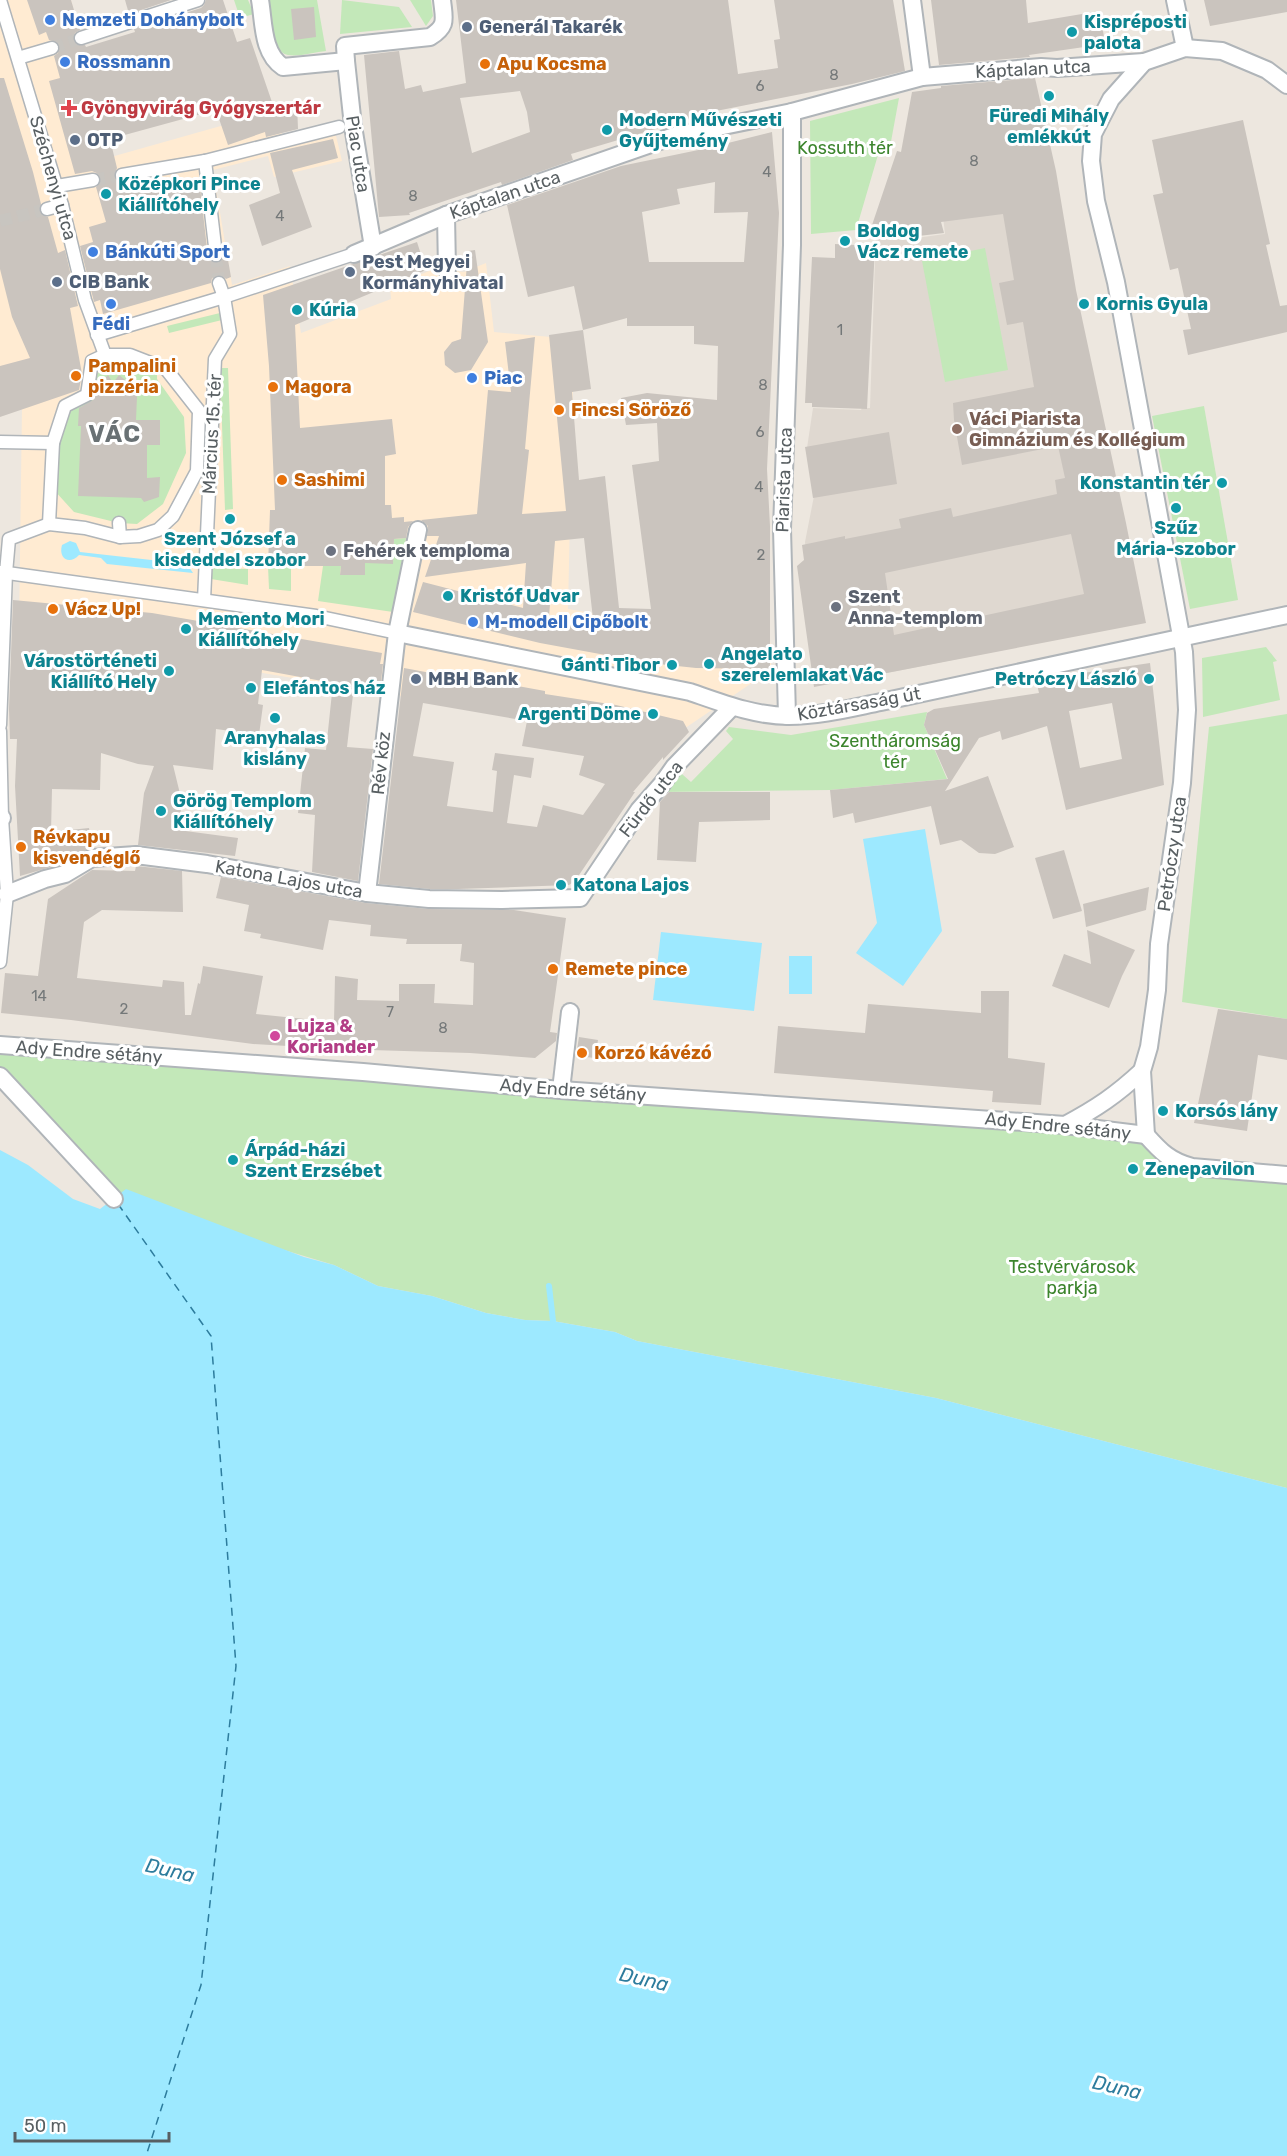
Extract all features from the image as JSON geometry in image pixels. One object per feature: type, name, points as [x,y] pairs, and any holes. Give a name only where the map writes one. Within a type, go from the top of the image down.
[{"type":"street","name":"Széchenyi utca","points":[[0,0],[57,186],[85,300],[105,355]]},
{"type":"street","points":[[81,38],[198,0]]},
{"type":"street","points":[[260,0],[268,51],[283,67],[346,61],[345,46],[430,37],[441,30],[445,22],[442,0]]},
{"type":"street","points":[[792,112],[922,77],[912,0]]},
{"type":"street","points":[[1175,0],[1185,48]]},
{"type":"street","points":[[18,58],[52,48]]},
{"type":"street","points":[[1181,637],[1116,282],[1096,201],[1091,161],[1093,134],[1111,99],[1144,62],[1185,48],[1222,51],[1267,70],[1287,85]]},
{"type":"street","name":"Piac utca","points":[[346,61],[353,126],[373,247]]},
{"type":"street","name":"Káptalan utca","points":[[922,77],[1041,67],[1144,62]]},
{"type":"street","name":"Káptalan utca","points":[[224,297],[354,254],[446,215],[674,136],[792,112]]},
{"type":"street","name":"Piarista utca","points":[[788,716],[782,529],[792,245],[792,112]]},
{"type":"street","points":[[122,175],[205,160],[339,127]]},
{"type":"street","points":[[205,160],[216,255]]},
{"type":"street","points":[[57,186],[93,180]]},
{"type":"street","points":[[46,208],[62,205]]},
{"type":"street","points":[[446,215],[447,270]]},
{"type":"street","name":"Március 15. tér","points":[[204,600],[215,359],[230,334],[224,297],[219,283]]},
{"type":"street","points":[[98,335],[224,297]]},
{"type":"street","points":[[0,725],[4,538],[50,524],[85,528],[120,537],[139,536],[158,531],[173,516],[197,471],[192,452],[199,411],[166,369],[130,356],[105,355],[92,361],[89,397],[65,406],[52,443],[50,524]]},
{"type":"street","points":[[0,442],[52,443]]},
{"type":"street","points":[[119,523],[120,537]]},
{"type":"street","name":"Rév köz","points":[[367,893],[380,764],[397,633],[418,530]]},
{"type":"street","points":[[3,572],[316,616],[397,633]]},
{"type":"street","name":"Köztársaság út","points":[[397,633],[690,692],[732,707],[788,716],[813,715],[881,702],[1287,615]]},
{"type":"street","name":"Petróczy utca","points":[[1146,1135],[1142,1071],[1149,1047],[1157,990],[1159,944],[1182,783],[1187,710],[1181,637]]},
{"type":"street","name":"Fürdő utca","points":[[580,898],[639,810],[674,767],[732,707]]},
{"type":"street","points":[[0,731],[1,818],[7,894],[0,962]]},
{"type":"street","name":"Katona Lajos utca","points":[[7,894],[65,874],[92,858],[136,855],[207,864],[367,893],[429,899],[580,898]]},
{"type":"street","points":[[561,1090],[570,1012]]},
{"type":"street","name":"Ady Endre sétány","points":[[0,1045],[363,1072],[561,1090],[1065,1125],[1146,1135]]},
{"type":"street","points":[[1065,1125],[1100,1107],[1118,1094],[1142,1071]]},
{"type":"street","points":[[0,1076],[114,1199]]},
{"type":"street","points":[[1146,1135],[1167,1157],[1181,1164],[1192,1167],[1287,1175]]},
{"type":"shaded area","points":[[0,0],[71,0],[111,157],[277,110],[282,135],[333,123],[342,161],[274,177],[268,156],[213,170],[232,285],[290,266],[301,333],[391,299],[390,287],[434,269],[464,272],[486,263],[494,332],[574,339],[568,609],[771,643],[771,670],[666,741],[19,632],[22,406],[0,410]]},
{"type":"shaded area","name":"Váci Piarista Gimnázium és Kollégium","points":[[1052,177],[1143,622],[816,685],[805,542],[814,496],[807,448],[813,408],[861,410],[870,408],[876,231],[909,239],[945,234],[940,190]]},
{"type":"green space","points":[[234,0],[248,0],[254,14],[240,18]]},
{"type":"green space","points":[[265,0],[317,0],[326,51],[297,55],[282,52],[270,32]]},
{"type":"green space","points":[[342,0],[399,7],[412,27],[340,34]]},
{"type":"green space","points":[[410,0],[431,0],[433,16],[426,26]]},
{"type":"green space","name":"Kossuth tér","points":[[899,98],[890,147],[880,148],[856,230],[811,234],[810,121]]},
{"type":"green space","points":[[985,248],[1008,370],[945,382],[922,261]]},
{"type":"green space","points":[[224,312],[226,319],[169,333],[167,326]]},
{"type":"green space","points":[[220,368],[228,368],[233,509],[225,510]]},
{"type":"green space","points":[[132,370],[140,373],[157,372],[157,379],[184,417],[186,453],[163,504],[137,524],[119,523],[74,512],[54,490],[58,449],[66,411],[80,403],[93,373]]},
{"type":"green space","points":[[1204,406],[1238,600],[1190,609],[1152,416]]},
{"type":"green space","points":[[406,538],[393,612],[318,601],[323,566],[341,566],[340,575],[365,575],[365,563],[393,563],[394,539]]},
{"type":"green space","points":[[268,566],[291,566],[291,591],[269,589]]},
{"type":"green space","points":[[213,568],[248,569],[248,585],[211,579]]},
{"type":"green space","points":[[1266,647],[1277,661],[1273,662],[1280,700],[1203,717],[1202,658]]},
{"type":"green space","name":"Szentháromság tér","points":[[927,712],[924,725],[947,779],[830,790],[661,792],[674,767],[691,782],[733,739],[726,731],[729,727],[791,735]]},
{"type":"green space","points":[[1287,714],[1287,1019],[1182,1002],[1209,727]]},
{"type":"green space","name":"Testvérvárosok parkja","points":[[0,1045],[1146,1135],[1167,1157],[1287,1175],[1287,1488],[936,1398],[637,1341],[615,1332],[553,1321],[525,1320],[486,1313],[432,1296],[378,1286],[334,1265],[114,1199],[0,1076]]},
{"type":"water","points":[[70,541],[76,543],[80,552],[187,564],[193,573],[107,564],[101,558],[79,555],[69,560],[63,557],[61,550],[62,545]]},
{"type":"water","points":[[925,829],[942,931],[903,986],[856,953],[877,923],[863,839]]},
{"type":"water","points":[[661,932],[762,943],[754,1011],[653,1000]]},
{"type":"water","points":[[789,956],[812,956],[812,994],[789,994]]},
{"type":"water","name":"Duna","points":[[0,1150],[28,1165],[73,1199],[100,1209],[126,1189],[304,1257],[334,1265],[378,1286],[432,1296],[486,1313],[525,1320],[553,1321],[615,1332],[637,1341],[936,1398],[1287,1488],[1287,2156],[0,2156]]},
{"type":"building","points":[[27,0],[71,0],[80,30],[75,33],[73,40],[76,44],[86,47],[201,8],[206,0],[223,0],[237,42],[250,38],[273,105],[297,104],[298,129],[266,137],[265,132],[228,145],[216,110],[110,139],[117,168],[114,177],[121,183],[123,189],[199,178],[208,257],[212,262],[218,263],[227,254],[231,277],[226,279],[217,275],[212,278],[211,283],[103,314],[100,300],[94,302],[80,246],[93,242],[89,227],[106,222],[96,187],[101,178],[99,174],[92,171],[75,174],[49,81],[60,78],[54,56],[58,53],[60,46],[57,42],[49,40],[46,32],[39,35]]},
{"type":"building","points":[[125,0],[171,0],[129,14]]},
{"type":"building","points":[[456,0],[728,0],[738,74],[778,68],[774,40],[780,39],[774,0],[893,0],[905,71],[716,111],[571,154],[573,160],[502,185],[501,182],[409,213],[410,215],[379,217],[364,55],[399,51],[405,89],[421,85],[423,92],[466,83]],"holes":[[[520,91],[527,112],[530,132],[472,153],[460,98]]]},
{"type":"building","points":[[931,0],[1026,0],[1028,23],[1100,11],[1105,44],[1029,55],[1030,57],[939,65]]},
{"type":"building","points":[[1204,0],[1287,0],[1287,12],[1210,26]]},
{"type":"building","points":[[314,7],[316,37],[294,40],[291,9]]},
{"type":"building","points":[[0,78],[4,78],[33,172],[41,204],[39,212],[48,217],[58,253],[65,250],[78,306],[70,308],[82,374],[79,390],[0,417],[0,366],[30,358],[12,317],[0,269]]},
{"type":"building","points":[[1035,78],[1056,171],[1076,290],[1146,623],[814,687],[797,566],[804,560],[802,545],[901,528],[899,519],[951,508],[953,517],[1057,494],[1055,480],[1065,478],[1058,446],[962,465],[953,403],[1034,387],[1023,322],[1007,325],[999,283],[1014,280],[1003,214],[941,222],[944,233],[910,237],[871,228],[897,151],[901,152],[912,92],[941,88],[941,86]],"holes":[[[1071,534],[1084,594],[894,635],[885,573]]]},
{"type":"building","points":[[1243,120],[1270,244],[1266,245],[1280,306],[1287,305],[1287,332],[1188,355],[1183,330],[1191,329],[1178,268],[1170,270],[1153,195],[1163,193],[1152,140]]},
{"type":"building","points":[[772,132],[779,213],[767,469],[770,526],[770,669],[696,668],[649,663],[540,643],[413,612],[423,582],[523,608],[526,563],[425,577],[439,536],[427,536],[428,526],[421,520],[477,514],[488,390],[511,392],[505,342],[535,337],[525,449],[529,450],[522,514],[566,511],[549,335],[583,330],[574,286],[528,297],[507,205],[621,166]],"holes":[[[715,182],[714,213],[748,212],[744,262],[649,262],[642,212],[680,204],[677,189]],[[627,318],[627,326],[694,326],[694,344],[718,346],[717,400],[647,393],[621,398],[626,425],[657,423],[659,461],[632,465],[651,609],[619,608],[605,476],[579,480],[572,392],[591,389],[583,330]],[[584,538],[593,619],[549,617],[555,541]]]},
{"type":"building","points":[[333,139],[338,158],[292,170],[312,227],[262,246],[249,205],[280,193],[270,153]]},
{"type":"building","points":[[417,242],[426,270],[295,325],[300,428],[392,419],[396,454],[385,456],[385,505],[391,505],[392,518],[404,517],[404,522],[413,521],[408,527],[406,538],[394,539],[393,564],[365,563],[365,575],[340,575],[341,566],[268,566],[270,510],[275,510],[269,366],[263,295]]},
{"type":"building","points":[[835,244],[875,246],[867,409],[812,407],[812,403],[805,403],[812,257],[835,258]]},
{"type":"building","points":[[475,250],[488,342],[471,370],[455,373],[445,365],[444,352],[452,342],[461,339],[468,251]]},
{"type":"building","points":[[108,375],[113,383],[119,375],[129,383],[137,397],[136,420],[160,420],[160,445],[147,445],[147,478],[160,477],[159,497],[144,502],[141,498],[78,496],[81,426],[78,426],[79,408],[93,400],[96,388]]},
{"type":"building","points":[[889,432],[897,484],[813,498],[805,447]]},
{"type":"building","points":[[13,600],[152,613],[382,653],[380,690],[354,686],[347,747],[373,749],[358,881],[312,872],[315,815],[298,813],[305,748],[326,750],[333,683],[262,670],[258,704],[263,705],[259,735],[216,729],[213,770],[173,765],[182,802],[178,830],[238,838],[235,856],[138,845],[144,793],[154,766],[138,764],[101,753],[100,790],[52,789],[51,832],[89,828],[92,847],[61,864],[20,876],[15,786],[17,739],[10,739],[9,709]]},
{"type":"building","points":[[1150,663],[1164,785],[1066,810],[1047,726],[1002,740],[1000,731],[979,738],[945,791],[988,776],[1014,847],[995,854],[979,853],[961,840],[940,845],[931,806],[855,823],[853,813],[833,818],[830,790],[948,779],[924,725],[927,713],[934,709],[1039,693],[1036,680]],"holes":[[[1112,703],[1122,759],[1080,768],[1069,711]]]},
{"type":"building","points":[[404,668],[463,679],[463,676],[545,691],[545,694],[616,705],[683,721],[689,732],[663,760],[663,757],[633,792],[635,792],[575,881],[569,885],[430,889],[379,884]],"holes":[[[423,703],[527,721],[522,746],[584,756],[579,775],[605,784],[583,815],[543,805],[537,827],[507,823],[514,775],[531,778],[534,758],[495,753],[492,770],[497,771],[493,812],[447,806],[454,762],[413,756]]]},
{"type":"building","points":[[669,792],[770,792],[770,820],[699,822],[696,862],[657,860],[660,802]]},
{"type":"building","points":[[1064,850],[1082,911],[1053,919],[1035,858]]},
{"type":"building","points":[[136,866],[182,871],[183,912],[102,910],[84,922],[77,978],[162,987],[163,980],[184,982],[185,1015],[191,1015],[203,966],[263,976],[256,1014],[334,1022],[335,976],[358,979],[357,1000],[399,1001],[399,984],[435,984],[434,1003],[473,1005],[474,963],[460,961],[462,944],[406,944],[407,939],[370,936],[371,925],[329,920],[323,950],[260,938],[261,934],[244,931],[249,905],[216,898],[221,877],[366,903],[428,909],[514,910],[566,918],[550,1032],[557,1033],[556,1041],[535,1058],[470,1053],[338,1049],[253,1044],[1,1013],[5,973],[38,976],[48,899],[92,870],[135,871]]},
{"type":"building","points":[[1149,887],[1146,910],[1086,927],[1083,904]]},
{"type":"building","points":[[1087,930],[1135,950],[1109,1008],[1052,986],[1064,954],[1091,964]]},
{"type":"building","points":[[981,991],[1009,991],[1008,1058],[1045,1063],[1041,1105],[992,1102],[993,1091],[774,1073],[778,1026],[865,1033],[868,1004],[981,1013]]},
{"type":"building","points":[[1218,1009],[1287,1019],[1287,1060],[1258,1055],[1247,1131],[1194,1123]]},
{"type":"building","points":[[579,1037],[598,1040],[595,1058],[576,1056]]},
{"type":"waterway","points":[[549,1286],[553,1321]]},
{"type":"ferry route","points":[[118,1204],[211,1336],[236,1666],[201,1985],[146,2156]]},
{"type":"tunnel","points":[[52,48],[81,38]]},
{"type":"tunnel","points":[[93,180],[122,175]]},
{"type":"tunnel","points":[[0,221],[47,209]]},
{"type":"tunnel","points":[[216,255],[219,283]]},
{"type":"place","name":"Nemzeti Dohánybolt","points":[[50,20]]},
{"type":"place","name":"Generál Takarék","points":[[467,27]]},
{"type":"place","name":"Kispréposti palota","points":[[1072,32]]},
{"type":"place","name":"Rossmann","points":[[65,62]]},
{"type":"place","name":"Apu Kocsma","points":[[485,64]]},
{"type":"place","name":"Füredi Mihály emlékkút","points":[[1049,96]]},
{"type":"place","name":"Gyöngyvirág Gyógyszertár","points":[[69,108]]},
{"type":"place","name":"Modern Művészeti Gyűjtemény","points":[[607,130]]},
{"type":"place","name":"OTP","points":[[75,140]]},
{"type":"place","name":"Középkori Pince Kiállítóhely","points":[[106,194]]},
{"type":"place","name":"Boldog Vácz remete","points":[[845,241]]},
{"type":"place","name":"Bánkúti Sport","points":[[93,252]]},
{"type":"place","name":"Pest Megyei Kormányhivatal","points":[[350,272]]},
{"type":"place","name":"CIB Bank","points":[[57,282]]},
{"type":"place","name":"Fédi","points":[[111,304]]},
{"type":"place","name":"Kornis Gyula","points":[[1084,304]]},
{"type":"place","name":"Kúria","points":[[297,310]]},
{"type":"place","name":"Pampalini pizzéria","points":[[76,376]]},
{"type":"place","name":"Piac","points":[[472,378]]},
{"type":"place","name":"Magora","points":[[273,387]]},
{"type":"place","name":"Fincsi Söröző","points":[[559,410]]},
{"type":"place","name":"Váci Piarista Gimnázium és Kollégium","points":[[957,429]]},
{"type":"place","name":"Sashimi","points":[[282,480]]},
{"type":"place","name":"Konstantin tér","points":[[1222,483]]},
{"type":"place","name":"Szűz Mária-szobor","points":[[1176,508]]},
{"type":"place","name":"Szent József a kisdeddel szobor","points":[[230,519]]},
{"type":"place","name":"Fehérek temploma","points":[[331,551]]},
{"type":"place","name":"Kristóf Udvar","points":[[448,596]]},
{"type":"place","name":"Szent Anna-templom","points":[[836,607]]},
{"type":"place","name":"Vácz Up!","points":[[53,609]]},
{"type":"place","name":"M-modell Cipőbolt","points":[[473,622]]},
{"type":"place","name":"Memento Mori Kiállítóhely","points":[[186,629]]},
{"type":"place","name":"Angelato szerelemlakat Vác","points":[[709,664]]},
{"type":"place","name":"Gánti Tibor","points":[[672,665]]},
{"type":"place","name":"Várostörténeti Kiállító Hely","points":[[169,671]]},
{"type":"place","name":"MBH Bank","points":[[416,679]]},
{"type":"place","name":"Petróczy László","points":[[1149,679]]},
{"type":"place","name":"Elefántos ház","points":[[251,688]]},
{"type":"place","name":"Argenti Döme","points":[[653,714]]},
{"type":"place","name":"Aranyhalas kislány","points":[[275,718]]},
{"type":"place","name":"Görög Templom Kiállítóhely","points":[[161,811]]},
{"type":"place","name":"Révkapu kisvendéglő","points":[[21,847]]},
{"type":"place","name":"Katona Lajos","points":[[561,885]]},
{"type":"place","name":"Remete pince","points":[[553,969]]},
{"type":"place","name":"Lujza & Koriander","points":[[275,1036]]},
{"type":"place","name":"Korzó kávézó","points":[[582,1053]]},
{"type":"place","name":"Korsós lány","points":[[1163,1111]]},
{"type":"place","name":"Árpád-házi Szent Erzsébet","points":[[233,1160]]},
{"type":"place","name":"Zenepavilon","points":[[1133,1169]]},
{"type":"district","name":"VÁC","points":[[115,434]]}]
